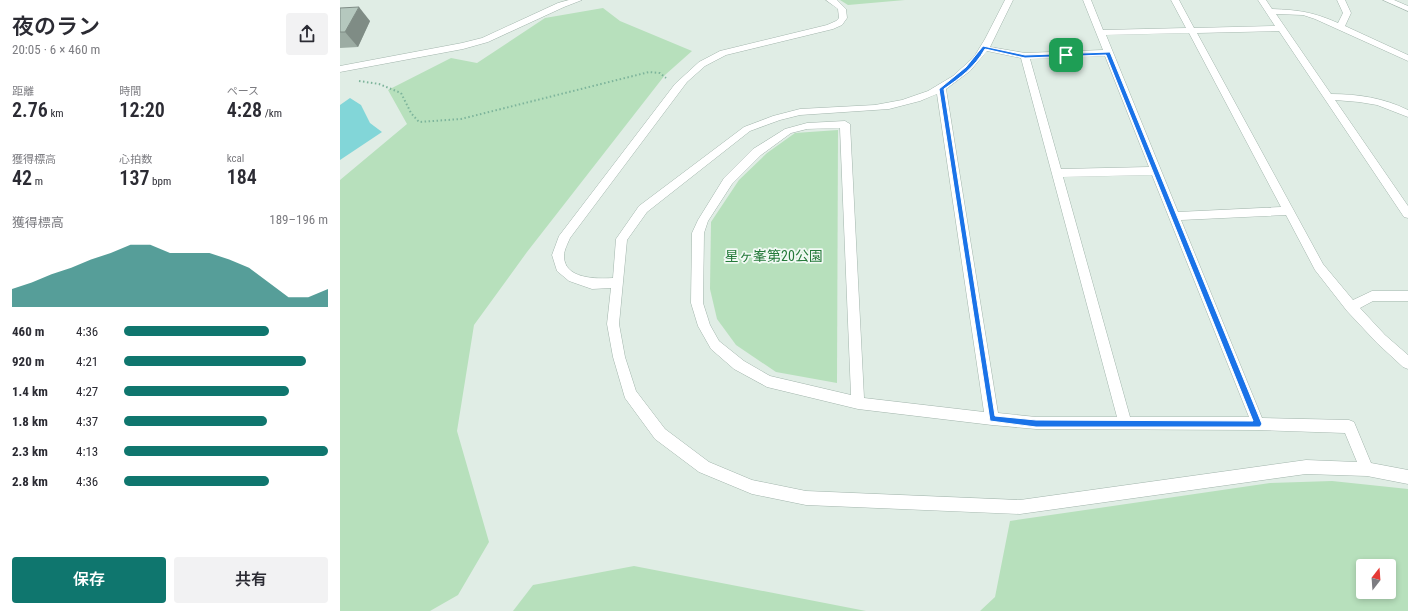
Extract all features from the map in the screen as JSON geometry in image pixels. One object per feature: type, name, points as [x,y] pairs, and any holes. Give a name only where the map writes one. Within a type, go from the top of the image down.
[{"type":"street","points":[[340,70],[463,46],[485,40],[562,5],[578,0]]},
{"type":"street","points":[[618,283],[592,284],[573,278],[562,268],[558,255],[565,236],[690,72],[702,62],[718,54],[817,30],[839,23],[843,18],[844,11],[840,6],[830,0]]},
{"type":"street","points":[[1009,0],[978,58],[956,79],[941,89],[910,100],[876,108],[808,111],[788,114],[766,121],[747,130],[643,209],[622,240],[613,324],[619,357],[630,394],[660,434],[704,467],[752,487],[806,498],[1020,507],[1306,467],[1367,469],[1408,477]]},
{"type":"street","points":[[1087,0],[1258,424]]},
{"type":"street","points":[[1175,0],[1319,266],[1351,307],[1381,340],[1408,363]]},
{"type":"street","points":[[1262,0],[1408,214]]},
{"type":"street","points":[[1340,0],[1346,7],[1348,13],[1346,19],[1340,26]]},
{"type":"street","points":[[1387,0],[1408,9]]},
{"type":"street","points":[[1269,11],[1303,13],[1318,17],[1408,58]]},
{"type":"street","points":[[1100,33],[1281,28]]},
{"type":"street","points":[[983,48],[1025,56],[1108,53]]},
{"type":"street","points":[[1025,56],[1125,423]]},
{"type":"street","points":[[941,89],[992,419]]},
{"type":"street","points":[[1328,97],[1365,98],[1384,103],[1408,114]]},
{"type":"street","points":[[858,403],[846,124],[807,126],[788,131],[757,152],[728,181],[710,208],[698,233],[697,303],[704,326],[715,345],[739,365],[767,381],[858,403],[992,419],[1036,423],[1258,424],[1349,427],[1367,469]]},
{"type":"street","points":[[1057,173],[1156,171]]},
{"type":"street","points":[[1174,216],[1289,211]]},
{"type":"street","points":[[1351,307],[1372,296],[1408,296]]},
{"type":"path","points":[[353,81],[366,81],[379,84],[401,93],[411,113],[419,122],[461,120],[649,72],[660,73],[678,86]]},
{"type":"green space","points":[[840,0],[905,0],[848,5]]},
{"type":"green space","points":[[603,8],[620,21],[692,51],[665,75],[527,252],[474,325],[457,431],[489,542],[458,595],[430,611],[340,611],[340,180],[407,124],[388,90],[451,58],[477,63],[545,18]]},
{"type":"green space","name":"星ヶ峯第20公園","points":[[838,130],[837,383],[776,372],[736,345],[717,319],[710,289],[711,222],[739,180],[767,153],[795,133]]},
{"type":"green space","points":[[1332,481],[1408,489],[1408,611],[980,611],[995,597],[1010,521],[1270,483]]},
{"type":"green space","points":[[634,566],[866,611],[513,611],[533,585]]},
{"type":"water","points":[[350,98],[361,105],[370,123],[382,132],[340,160],[340,105]]},
{"type":"building","points":[[359,7],[345,32],[340,32],[340,8]]},
{"type":"route","points":[[983,48],[1025,56],[1066,55],[1108,53],[1258,424],[1036,423],[992,419],[941,89],[956,79],[968,68],[978,58],[983,48]]}]
